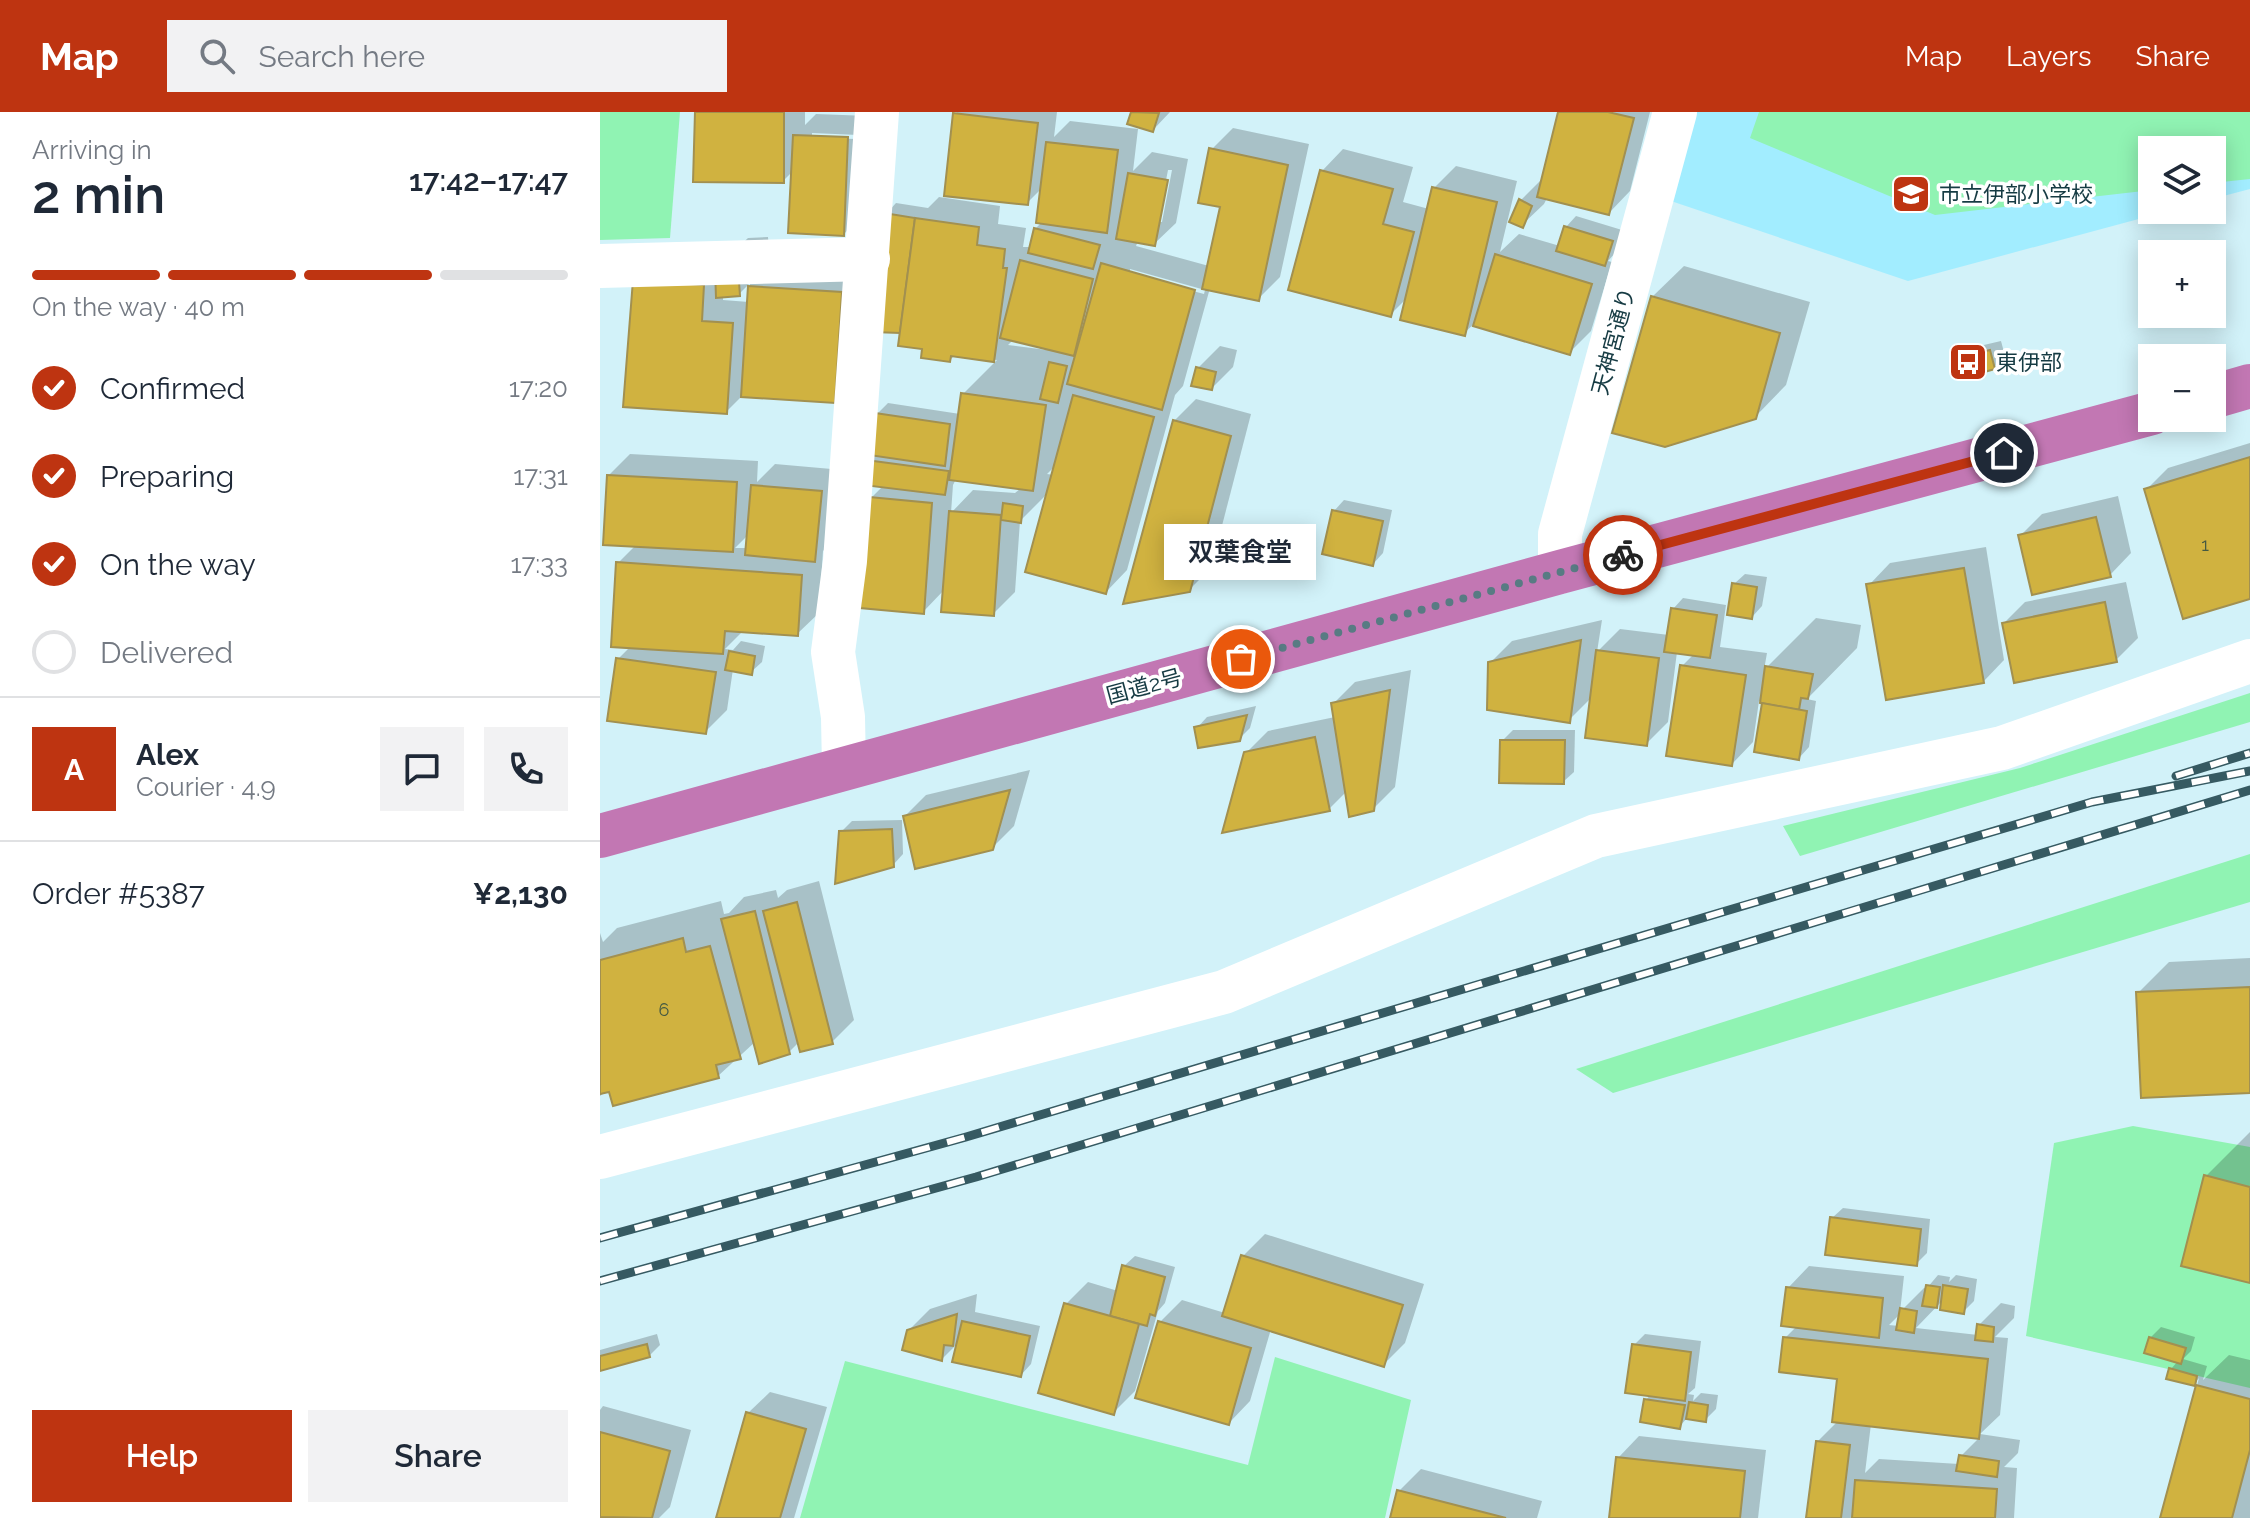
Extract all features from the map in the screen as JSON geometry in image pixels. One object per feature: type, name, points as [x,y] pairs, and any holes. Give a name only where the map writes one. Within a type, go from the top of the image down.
[{"type":"highway","points":[[2226,393],[2250,386]]},
{"type":"highway","name":"国道2号","points":[[600,836],[2138,417]]},
{"type":"street","points":[[844,768],[843,717],[833,652],[845,561],[877,112]]},
{"type":"street","name":"天神宮通り","points":[[1560,572],[1560,534],[1675,112]]},
{"type":"street","points":[[600,266],[868,259]]},
{"type":"street","points":[[600,1157],[1224,992],[1596,836],[2002,748],[2250,661]]},
{"type":"shaded area","name":"市立伊部小学校","points":[[1695,112],[2250,112],[2250,189],[2226,195],[2226,136],[2138,136],[2138,219],[1908,281],[1668,200]]},
{"type":"green space","points":[[600,112],[680,112],[670,238],[600,240]]},
{"type":"green space","points":[[1759,112],[2250,112],[2250,179],[2226,182],[2226,136],[2138,136],[2138,192],[1935,215],[1750,138]]},
{"type":"green space","points":[[2250,693],[2250,722],[1800,856],[1783,826],[2020,768]]},
{"type":"green space","points":[[2250,854],[2250,902],[1613,1093],[1576,1069]]},
{"type":"green space","points":[[2133,1126],[2250,1147],[2250,1388],[2026,1336],[2054,1143]]},
{"type":"green space","points":[[1275,1357],[1411,1400],[1385,1518],[800,1518],[845,1361],[1248,1465]]},
{"type":"building","points":[[695,112],[784,112],[784,183],[693,182]]},
{"type":"building","points":[[1131,112],[1159,113],[1153,132],[1127,124]]},
{"type":"building","points":[[1558,112],[1608,112],[1634,118],[1609,215],[1537,197]]},
{"type":"building","points":[[953,113],[1038,123],[1028,205],[944,196]]},
{"type":"building","points":[[793,135],[848,137],[844,236],[788,233]]},
{"type":"building","points":[[1046,142],[1118,150],[1107,233],[1036,223]]},
{"type":"building","points":[[1209,148],[1288,165],[1259,301],[1202,289],[1220,207],[1198,203]]},
{"type":"building","points":[[1320,170],[1393,189],[1383,224],[1414,232],[1391,317],[1288,290]]},
{"type":"building","points":[[1128,173],[1168,180],[1155,246],[1116,239]]},
{"type":"building","points":[[1432,187],[1497,202],[1465,336],[1400,320]]},
{"type":"building","points":[[1519,199],[1532,206],[1523,228],[1509,222]]},
{"type":"building","points":[[884,213],[915,218],[900,333],[873,332]]},
{"type":"building","points":[[915,218],[979,227],[977,245],[1005,249],[1003,268],[1007,268],[994,362],[951,356],[950,362],[921,358],[922,349],[898,346]]},
{"type":"building","points":[[1564,226],[1613,241],[1605,266],[1556,251]]},
{"type":"building","points":[[1034,228],[1100,245],[1093,269],[1028,253]]},
{"type":"building","points":[[1495,254],[1592,284],[1570,355],[1473,326]]},
{"type":"building","points":[[1020,260],[1093,279],[1074,356],[1000,338]]},
{"type":"building","points":[[1101,263],[1195,290],[1162,410],[1067,384]]},
{"type":"building","points":[[738,267],[740,296],[716,298],[715,268]]},
{"type":"building","points":[[633,280],[704,285],[702,321],[733,323],[727,414],[623,407]]},
{"type":"building","points":[[748,286],[842,292],[835,403],[741,397]]},
{"type":"building","points":[[1651,296],[1780,333],[1756,419],[1665,447],[1612,433]]},
{"type":"building","points":[[1990,350],[1995,369],[1963,378],[1958,358]]},
{"type":"building","points":[[1049,362],[1067,366],[1058,403],[1040,399]]},
{"type":"building","points":[[1196,367],[1216,372],[1212,390],[1191,386]]},
{"type":"building","points":[[961,393],[1046,405],[1033,491],[949,480]]},
{"type":"building","points":[[1073,395],[1154,417],[1106,594],[1025,572]]},
{"type":"building","points":[[875,413],[950,424],[945,466],[869,455]]},
{"type":"building","points":[[1173,420],[1231,436],[1190,592],[1123,604]]},
{"type":"building","points":[[2250,457],[2250,599],[2183,619],[2144,489]]},
{"type":"building","points":[[866,460],[949,471],[945,495],[863,485]]},
{"type":"building","points":[[607,475],[737,482],[733,552],[603,545]]},
{"type":"building","points":[[751,485],[822,491],[815,562],[745,555]]},
{"type":"building","points":[[869,497],[932,503],[924,614],[860,608]]},
{"type":"building","points":[[1003,503],[1023,506],[1021,523],[1001,520]]},
{"type":"building","points":[[1332,510],[1383,521],[1373,566],[1322,554]]},
{"type":"building","points":[[949,511],[1001,515],[994,616],[941,612]]},
{"type":"building","points":[[2096,517],[2111,577],[2032,595],[2018,535]]},
{"type":"building","points":[[616,562],[802,575],[798,636],[725,631],[723,654],[611,647]]},
{"type":"building","points":[[1964,568],[1984,683],[1886,700],[1866,584]]},
{"type":"building","points":[[1732,583],[1757,587],[1752,619],[1727,615]]},
{"type":"building","points":[[2105,602],[2117,662],[2014,683],[2002,623]]},
{"type":"building","points":[[1671,608],[1717,615],[1710,658],[1664,652]]},
{"type":"building","points":[[1581,640],[1570,723],[1487,710],[1488,662]]},
{"type":"building","points":[[1596,650],[1659,658],[1647,746],[1585,738]]},
{"type":"building","points":[[729,651],[755,656],[752,675],[725,670]]},
{"type":"building","points":[[616,658],[716,672],[706,734],[607,721]]},
{"type":"building","points":[[1680,665],[1746,675],[1732,766],[1666,756]]},
{"type":"building","points":[[1765,666],[1813,674],[1808,699],[1801,698],[1799,710],[1760,703]]},
{"type":"building","points":[[1390,690],[1374,811],[1349,817],[1331,703]]},
{"type":"building","points":[[1762,703],[1807,711],[1799,760],[1754,752]]},
{"type":"building","points":[[1247,715],[1240,741],[1198,748],[1194,727]]},
{"type":"building","points":[[1315,737],[1330,811],[1222,833],[1244,752]]},
{"type":"building","points":[[1500,740],[1565,740],[1564,784],[1499,783]]},
{"type":"building","points":[[1010,790],[993,850],[915,869],[903,816]]},
{"type":"building","points":[[892,829],[894,867],[835,884],[839,831]]},
{"type":"building","points":[[797,902],[833,1044],[800,1052],[763,911]]},
{"type":"building","points":[[755,911],[790,1054],[759,1064],[721,919]]},
{"type":"building","points":[[683,938],[686,952],[710,946],[741,1059],[716,1065],[719,1078],[613,1106],[609,1092],[600,1094],[600,960]]},
{"type":"building","points":[[2250,987],[2250,1093],[2141,1098],[2136,992]]},
{"type":"building","points":[[2204,1175],[2250,1187],[2250,1283],[2181,1266]]},
{"type":"building","points":[[1830,1217],[1921,1229],[1917,1266],[1825,1255]]},
{"type":"building","points":[[1241,1255],[1403,1305],[1384,1367],[1222,1316]]},
{"type":"building","points":[[1122,1265],[1165,1277],[1155,1316],[1150,1314],[1147,1326],[1110,1316]]},
{"type":"building","points":[[1926,1285],[1940,1287],[1937,1308],[1922,1306]]},
{"type":"building","points":[[1943,1285],[1968,1289],[1964,1314],[1940,1310]]},
{"type":"building","points":[[1786,1287],[1883,1298],[1879,1338],[1781,1326]]},
{"type":"building","points":[[1064,1303],[1139,1324],[1114,1415],[1038,1393]]},
{"type":"building","points":[[1900,1308],[1917,1311],[1914,1333],[1896,1330]]},
{"type":"building","points":[[957,1314],[953,1346],[944,1345],[942,1361],[902,1350],[907,1330]]},
{"type":"building","points":[[962,1321],[1030,1336],[1021,1377],[952,1362]]},
{"type":"building","points":[[1158,1321],[1251,1348],[1229,1425],[1135,1398]]},
{"type":"building","points":[[1977,1324],[1994,1327],[1993,1342],[1975,1340]]},
{"type":"building","points":[[1783,1337],[1988,1359],[1979,1439],[1832,1422],[1837,1379],[1779,1372]]},
{"type":"building","points":[[2149,1337],[2186,1348],[2181,1364],[2144,1353]]},
{"type":"building","points":[[647,1344],[650,1357],[600,1371],[600,1356]]},
{"type":"building","points":[[1632,1344],[1691,1352],[1685,1401],[1625,1393]]},
{"type":"building","points":[[2169,1368],[2197,1376],[2195,1386],[2166,1379]]},
{"type":"building","points":[[2196,1385],[2250,1399],[2250,1450],[2232,1518],[2160,1518]]},
{"type":"building","points":[[1644,1399],[1685,1405],[1680,1429],[1640,1422]]},
{"type":"building","points":[[1689,1402],[1708,1405],[1706,1422],[1686,1419]]},
{"type":"building","points":[[746,1412],[806,1429],[780,1518],[716,1518]]},
{"type":"building","points":[[600,1432],[670,1451],[652,1518],[600,1517]]},
{"type":"building","points":[[1816,1441],[1850,1445],[1841,1518],[1806,1518]]},
{"type":"building","points":[[1959,1455],[1999,1461],[1997,1477],[1956,1471]]},
{"type":"building","points":[[1616,1457],[1745,1471],[1740,1518],[1609,1518]]},
{"type":"building","points":[[1855,1480],[1997,1489],[1995,1518],[1852,1518]]},
{"type":"building","points":[[1397,1490],[1506,1518],[1390,1518]]},
{"type":"railway","points":[[2176,776],[2250,753]]},
{"type":"railway","points":[[600,1238],[966,1137],[2092,802],[2250,771]]},
{"type":"railway","points":[[600,1281],[976,1177],[2250,790]]},
{"type":"way so far","points":[[1241,659],[1623,555]]},
{"type":"place","name":"市立伊部小学校","points":[[1911,194]]},
{"type":"place","name":"東伊部","points":[[1968,362]]},
{"type":"place","name":"双葉食堂","points":[[1241,659]]},
{"type":"route","points":[[1623,555],[2004,453]]}]
